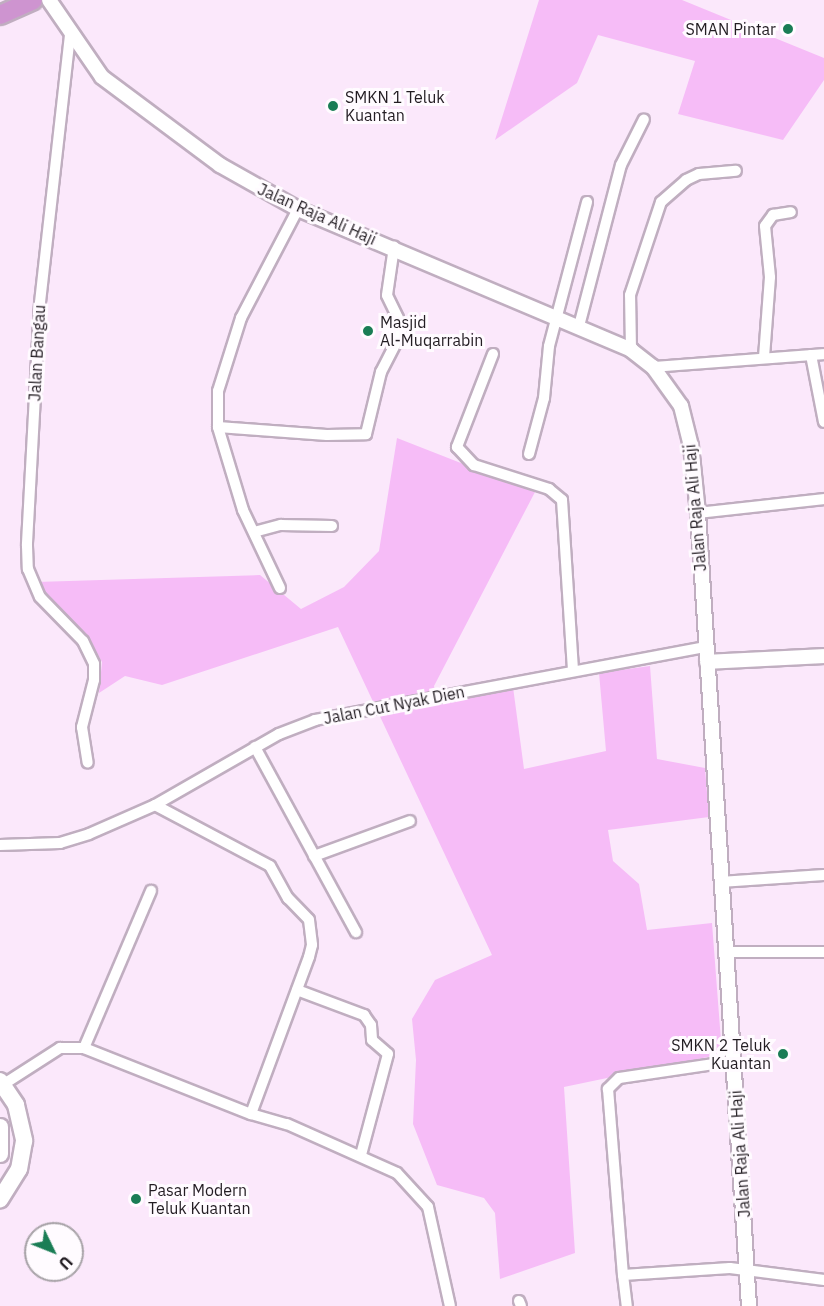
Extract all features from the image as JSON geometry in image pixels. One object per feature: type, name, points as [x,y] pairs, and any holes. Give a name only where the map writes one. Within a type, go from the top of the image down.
[{"type":"highway","points":[[0,15],[33,0]]},
{"type":"main road","points":[[0,1199],[19,1169],[24,1141],[23,1124],[2,1083]]},
{"type":"main road","points":[[0,1127],[0,1154]]},
{"type":"street","name":"Jalan Raja Ali Haji","points":[[49,0],[70,35],[102,77],[128,100],[238,177],[298,209],[394,246],[631,350],[653,367],[681,406],[691,446],[698,513],[720,882],[749,1272],[749,1306]]},
{"type":"street","name":"Jalan Bangau","points":[[70,35],[40,303],[27,546],[28,569],[40,597],[89,648],[95,672],[82,727],[88,763]]},
{"type":"street","points":[[579,326],[621,165],[644,119]]},
{"type":"street","points":[[631,350],[630,296],[661,202],[686,180],[699,174],[736,171]]},
{"type":"street","points":[[529,454],[544,398],[545,365],[559,318],[587,202]]},
{"type":"street","points":[[280,588],[243,510],[218,427],[218,391],[226,356],[241,318],[298,209]]},
{"type":"street","points":[[764,357],[770,277],[765,226],[773,215],[791,212]]},
{"type":"street","points":[[218,427],[327,435],[366,434],[381,372],[400,335],[398,318],[387,295],[394,246]]},
{"type":"street","points":[[493,354],[457,447],[474,465],[549,489],[562,501],[573,671]]},
{"type":"street","points":[[653,367],[824,354]]},
{"type":"street","points":[[811,355],[824,422]]},
{"type":"street","points":[[698,513],[824,499]]},
{"type":"street","points":[[254,532],[281,525],[332,526]]},
{"type":"street","name":"Jalan Cut Nyak Dien","points":[[0,845],[60,843],[155,805],[279,734],[343,713],[705,647]]},
{"type":"street","points":[[707,662],[824,656]]},
{"type":"street","points":[[255,747],[356,932]]},
{"type":"street","points":[[155,805],[274,870],[288,898],[309,920],[312,945],[251,1114]]},
{"type":"street","points":[[314,856],[410,821]]},
{"type":"street","points":[[720,882],[824,875]]},
{"type":"street","points":[[84,1048],[151,891]]},
{"type":"street","points":[[726,952],[824,952]]},
{"type":"street","points":[[297,990],[364,1015],[370,1021],[372,1040],[388,1054],[361,1155]]},
{"type":"street","points":[[2,1083],[60,1048],[84,1048],[251,1114],[287,1124],[361,1155],[397,1173],[428,1207],[450,1306]]},
{"type":"street","points":[[627,1306],[608,1089],[619,1078],[734,1061]]},
{"type":"street","points":[[623,1275],[730,1268],[824,1280]]},
{"type":"shaded area","points":[[539,0],[682,0],[824,58],[824,80],[783,140],[678,114],[695,61],[598,35],[577,83],[495,140]]},
{"type":"shaded area","points":[[397,438],[535,492],[434,686],[437,700],[513,687],[524,769],[606,751],[599,673],[650,666],[657,759],[705,768],[709,817],[608,830],[613,861],[639,884],[647,930],[712,923],[722,1054],[564,1087],[575,1253],[500,1279],[495,1213],[484,1198],[437,1185],[413,1124],[416,1060],[412,1019],[435,980],[492,955],[338,627],[162,685],[125,676],[99,693],[102,662],[92,645],[45,600],[36,582],[260,575],[301,609],[344,587],[379,551]]},
{"type":"place","name":"SMAN Pintar","points":[[788,29]]},
{"type":"place","name":"SMKN 1 Teluk Kuantan","points":[[333,106]]},
{"type":"place","name":"Masjid Al-Muqarrabin","points":[[368,331]]},
{"type":"place","name":"SMKN 2 Teluk Kuantan","points":[[783,1054]]},
{"type":"place","name":"Pasar Modern Teluk Kuantan","points":[[136,1199]]}]
